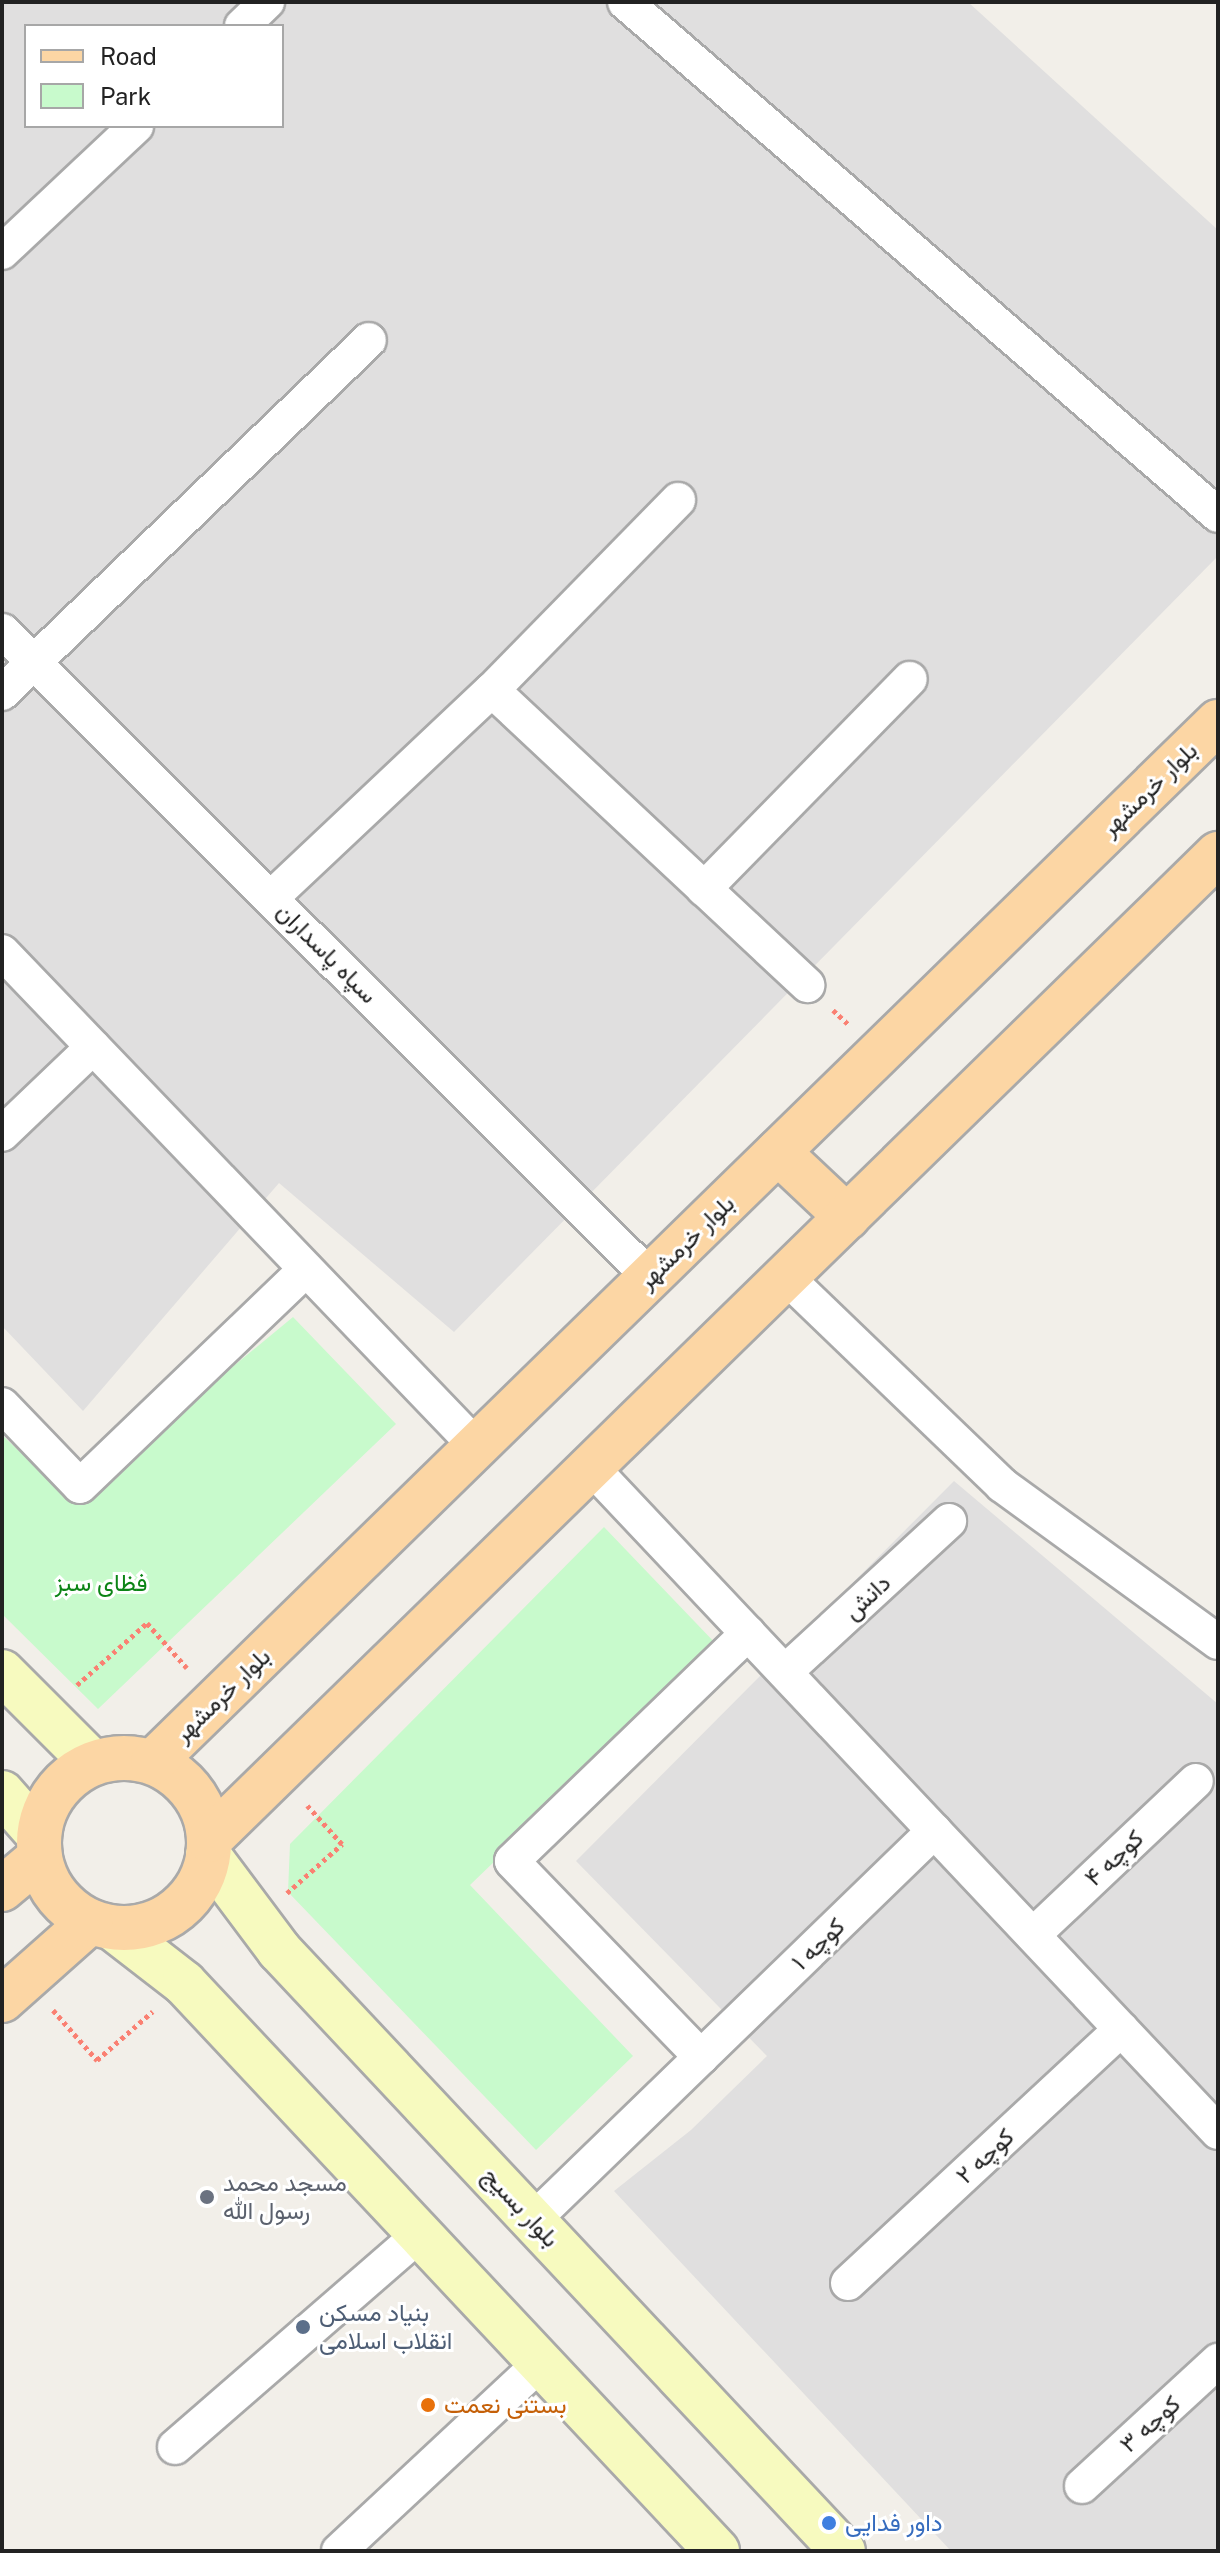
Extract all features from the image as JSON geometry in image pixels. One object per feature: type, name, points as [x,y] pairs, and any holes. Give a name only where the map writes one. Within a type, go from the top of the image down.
[{"type":"main road","name":"بلوار خرمشهر","points":[[153,1762],[1218,722]]},
{"type":"main road","points":[[2,2000],[102,1925],[164,1918],[193,1891],[209,1847],[591,1467],[1218,854]]},
{"type":"main road","points":[[778,1152],[847,1217]]},
{"type":"main road","points":[[2,1672],[93,1763]]},
{"type":"main road","points":[[2,1889],[39,1846],[56,1791],[93,1763],[123,1757],[153,1762],[193,1792],[209,1847]]},
{"type":"main road","points":[[2,1793],[39,1846],[66,1907],[102,1925],[184,1983],[717,2551]]},
{"type":"main road","name":"بلوار بسیج","points":[[209,1847],[279,1950],[843,2551]]},
{"type":"street","points":[[244,24],[267,2]]},
{"type":"street","points":[[625,2],[1218,515]]},
{"type":"street","points":[[2,252],[134,128]]},
{"type":"street","points":[[2,693],[369,340]]},
{"type":"street","points":[[272,897],[492,690],[678,500]]},
{"type":"street","name":"سپاه پاسداران","points":[[2,631],[650,1277]]},
{"type":"street","points":[[704,889],[910,679]]},
{"type":"street","points":[[492,690],[807,985]]},
{"type":"street","points":[[2,952],[476,1446]]},
{"type":"street","points":[[2,1134],[93,1047]]},
{"type":"street","points":[[2,1405],[80,1486],[306,1269]]},
{"type":"street","points":[[786,1277],[1002,1485],[1218,1642]]},
{"type":"street","points":[[591,1467],[1218,2132]]},
{"type":"street","name":"دانش","points":[[785,1672],[949,1521]]},
{"type":"street","points":[[701,2057],[512,1861],[748,1633]]},
{"type":"street","name":"کوچه ۴","points":[[1033,1935],[1196,1781]]},
{"type":"street","name":"کوچه ۱","points":[[533,2220],[934,1831]]},
{"type":"street","name":"کوچه ۲","points":[[848,2283],[1121,2029]]},
{"type":"street","points":[[175,2447],[421,2233]]},
{"type":"street","name":"کوچه ۳","points":[[1082,2486],[1218,2361]]},
{"type":"street","points":[[339,2551],[542,2362]]},
{"type":"path","points":[[807,985],[879,1053]]},
{"type":"shaded area","points":[[2,2],[968,2],[1218,230],[1218,556],[454,1332],[279,1183],[83,1411],[2,1326]]},
{"type":"shaded area","points":[[954,1481],[1218,1704],[1218,2551],[951,2551],[614,2191],[691,2130],[767,2056],[576,1861]]},
{"type":"green space","name":"فظای سبز","points":[[293,1317],[396,1424],[98,1709],[2,1614],[2,1435],[71,1500]]},
{"type":"green space","points":[[604,1527],[718,1646],[470,1885],[633,2056],[536,2150],[288,1892],[290,1844]]},
{"type":"place","name":"مسجد محمد رسول الله","points":[[207,2197]]},
{"type":"place","name":"بنیاد مسکن انقلاب اسلامی","points":[[303,2327]]},
{"type":"place","name":"بستنی نعمت","points":[[428,2405]]},
{"type":"place","name":"داور فدایی","points":[[829,2523]]}]
